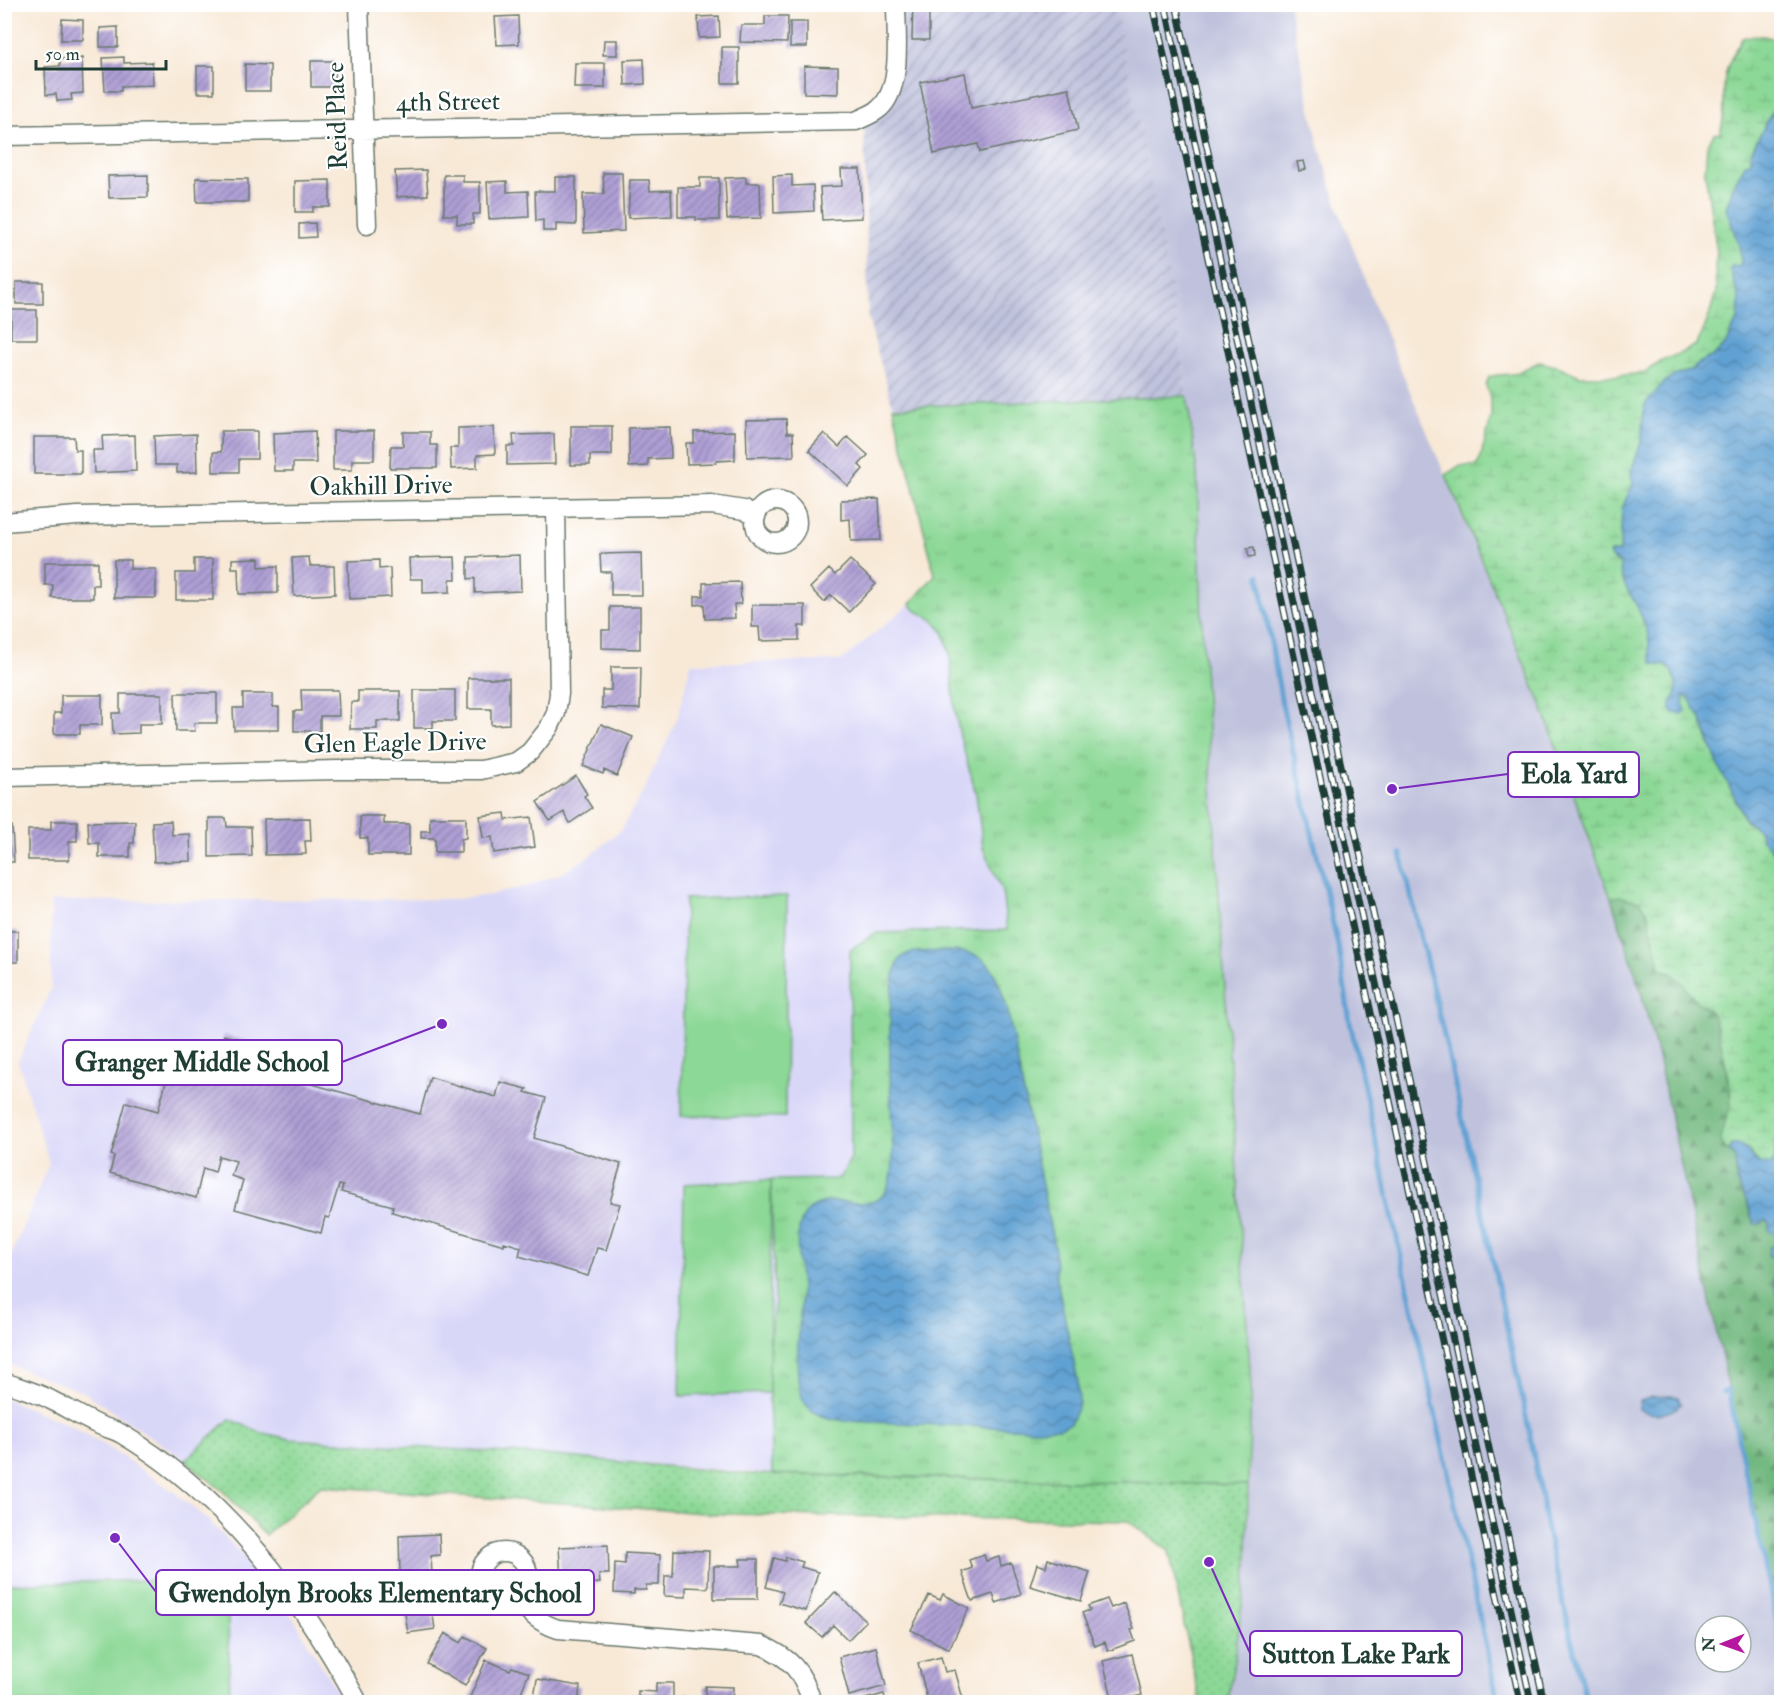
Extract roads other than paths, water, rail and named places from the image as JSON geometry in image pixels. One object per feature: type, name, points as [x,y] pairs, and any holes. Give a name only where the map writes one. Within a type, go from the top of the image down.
[{"type":"street","name":"Reid Place","points":[[359,4],[366,225]]},
{"type":"street","name":"4th Street","points":[[4,136],[856,121],[878,111],[886,102],[892,88],[896,68],[896,4]]},
{"type":"street","name":"Oakhill Drive","points":[[5,519],[712,505],[730,507],[756,516]]},
{"type":"street","name":"Glen Eagle Drive","points":[[4,777],[338,770],[481,770],[516,762],[541,741],[556,714],[559,694],[556,508]]},
{"type":"street","points":[[4,1382],[49,1399],[101,1426],[117,1431],[181,1475],[228,1519],[279,1577],[323,1640],[358,1702]]},
{"type":"street","points":[[516,1597],[538,1620],[558,1629],[761,1645],[789,1660],[806,1686],[812,1702]]},
{"type":"water","points":[[1781,95],[1781,879],[1776,855],[1762,840],[1759,830],[1746,821],[1718,764],[1701,719],[1689,698],[1684,696],[1683,703],[1686,711],[1681,715],[1672,712],[1671,703],[1676,696],[1674,676],[1667,666],[1653,664],[1642,617],[1627,590],[1620,564],[1611,558],[1609,553],[1620,552],[1622,509],[1633,483],[1631,472],[1642,440],[1645,404],[1666,380],[1690,371],[1725,345],[1738,318],[1739,298],[1730,269],[1733,265],[1737,268],[1741,263],[1740,249],[1726,208],[1734,185],[1746,163],[1751,162],[1751,152],[1777,98]]},
{"type":"water","points":[[956,951],[985,961],[994,972],[1007,1007],[1078,1382],[1079,1404],[1070,1424],[1059,1428],[845,1421],[822,1416],[813,1411],[805,1403],[801,1392],[797,1365],[801,1302],[797,1250],[800,1226],[806,1213],[820,1204],[874,1201],[884,1194],[891,1179],[893,1154],[890,1052],[892,994],[900,959],[915,952]]},
{"type":"water","points":[[1777,1142],[1782,1143],[1781,1302],[1774,1285],[1773,1258],[1768,1255],[1769,1248],[1776,1243],[1777,1237],[1769,1230],[1769,1222],[1765,1219],[1760,1224],[1754,1224],[1737,1181],[1735,1157],[1729,1151],[1732,1145],[1741,1145],[1758,1163],[1771,1165],[1775,1159]]},
{"type":"water","points":[[1652,1397],[1678,1397],[1681,1404],[1672,1411],[1655,1414],[1639,1409],[1640,1401]]},
{"type":"waterway","points":[[1259,575],[1282,704],[1338,945],[1350,1022],[1498,1702]]},
{"type":"waterway","points":[[1401,854],[1447,1048],[1530,1435],[1548,1536],[1586,1702]]},
{"type":"waterway","points":[[1723,1392],[1728,1390],[1782,1647]]},
{"type":"railway","points":[[1153,4],[1520,1702]]},
{"type":"railway","points":[[1165,4],[1531,1702]]},
{"type":"railway","points":[[1176,4],[1544,1702]]},
{"type":"place","name":"Eola Yard","points":[[1392,789]]},
{"type":"place","name":"Granger Middle School","points":[[442,1024]]},
{"type":"place","name":"Gwendolyn Brooks Elementary School","points":[[115,1538]]},
{"type":"place","name":"Sutton Lake Park","points":[[1209,1562]]}]
